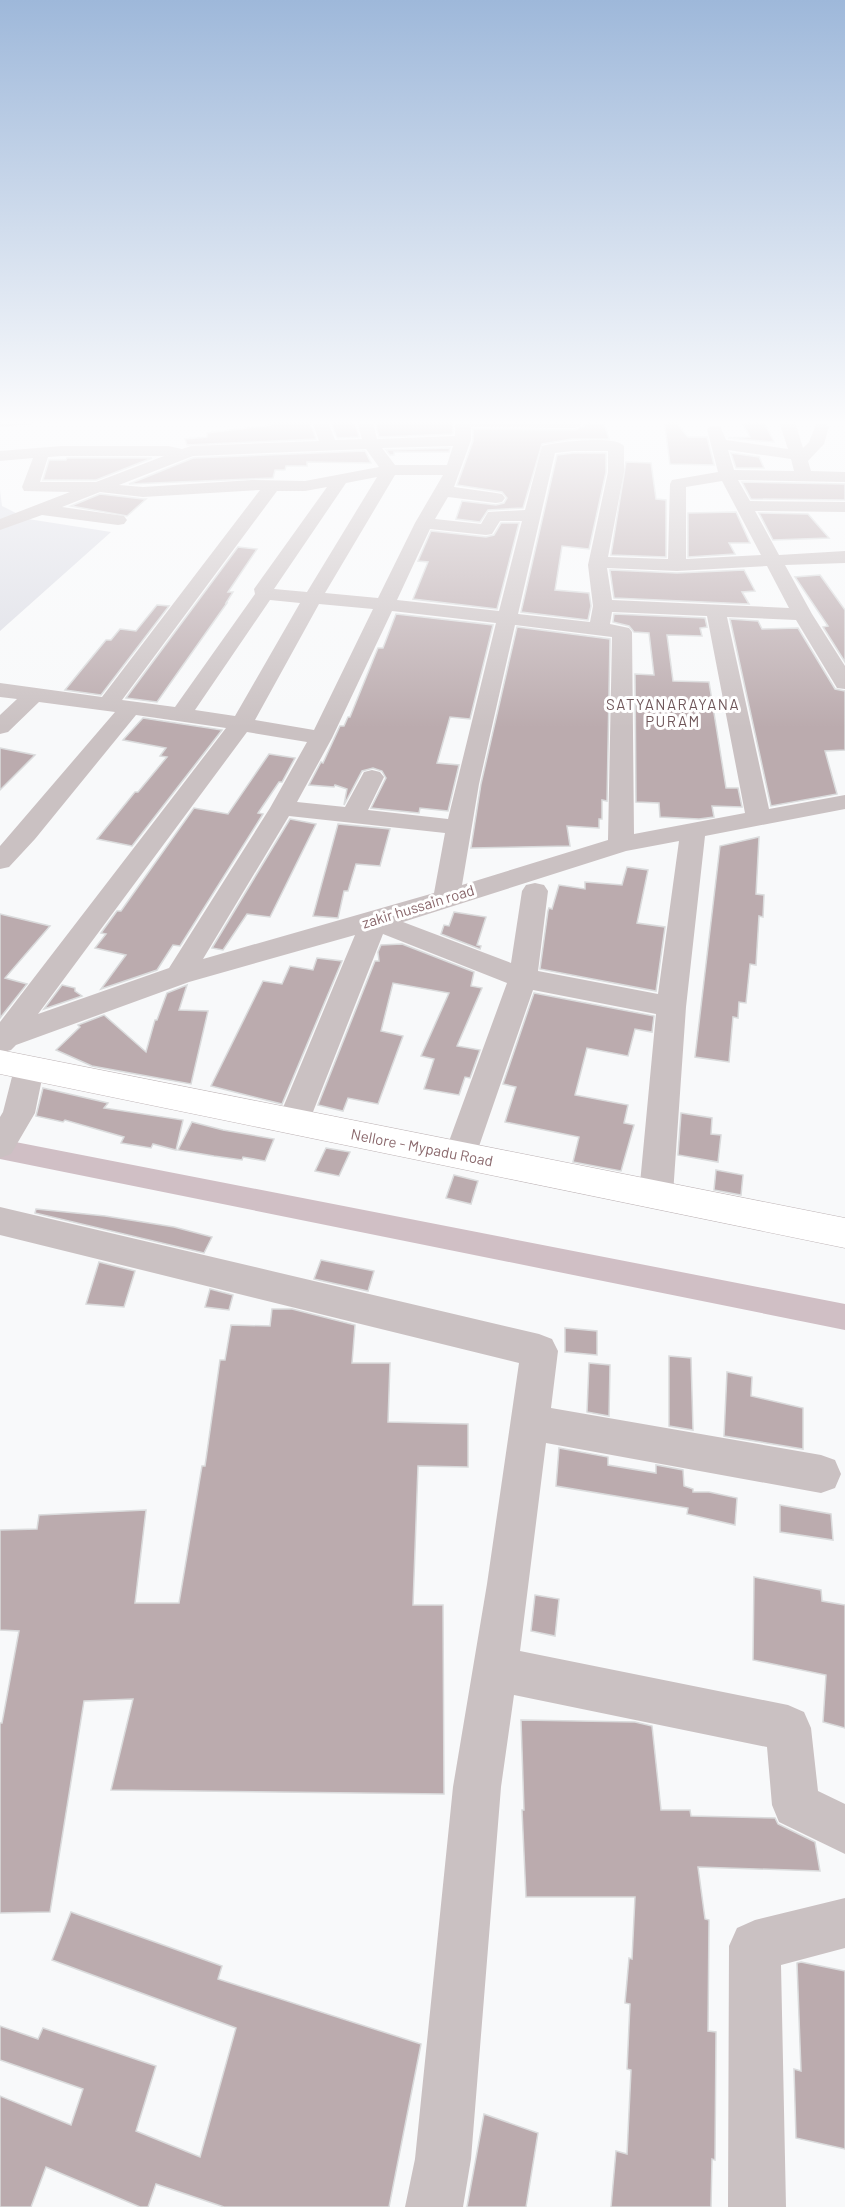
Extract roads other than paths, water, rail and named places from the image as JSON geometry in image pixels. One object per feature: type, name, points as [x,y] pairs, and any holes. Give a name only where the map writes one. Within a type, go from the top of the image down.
[{"type":"main road","name":"Nellore - Mypadu Road","points":[[8,1052],[293,1122],[845,1233]]},
{"type":"street","points":[[0,861],[26,834],[119,705],[226,522]]},
{"type":"street","points":[[181,714],[265,594],[264,589],[311,522]]},
{"type":"street","points":[[0,1145],[19,1113],[8,1052],[242,723],[359,522]]},
{"type":"street","points":[[179,975],[282,808],[321,738],[424,523],[486,530],[491,522]]},
{"type":"street","points":[[447,898],[457,827],[505,619],[531,522]]},
{"type":"street","points":[[598,629],[603,606],[598,562],[606,522]]},
{"type":"street","points":[[677,565],[678,522]]},
{"type":"street","points":[[753,522],[802,614],[838,660],[845,683]]},
{"type":"street","points":[[598,562],[677,565],[845,557]]},
{"type":"street","points":[[265,594],[384,604],[622,633],[621,844]]},
{"type":"street","points":[[603,606],[802,614]]},
{"type":"street","points":[[716,611],[758,817]]},
{"type":"street","points":[[0,690],[242,723],[321,738]]},
{"type":"street","points":[[0,727],[33,695]]},
{"type":"street","points":[[353,816],[372,777]]},
{"type":"street","name":"zakir hussain road","points":[[8,1052],[179,975],[375,921],[621,844],[845,802]]},
{"type":"street","points":[[282,808],[457,827]]},
{"type":"street","points":[[0,828],[26,834]]},
{"type":"street","points":[[656,1194],[671,1008],[693,830]]},
{"type":"street","points":[[460,1155],[523,978],[535,891]]},
{"type":"street","points":[[293,1122],[375,921],[523,978],[671,1008]]},
{"type":"street","points":[[0,1221],[539,1351],[477,1787],[444,2147],[434,2207]]},
{"type":"street","points":[[529,1422],[821,1474]]},
{"type":"street","points":[[495,1669],[788,1728],[796,1805],[845,1830]]},
{"type":"street","points":[[757,2207],[755,1946],[845,1923]]},
{"type":"waterway","points":[[0,1149],[845,1317]]},
{"type":"district","name":"SATYANARAYANA PURAM","points":[[673,712]]}]
